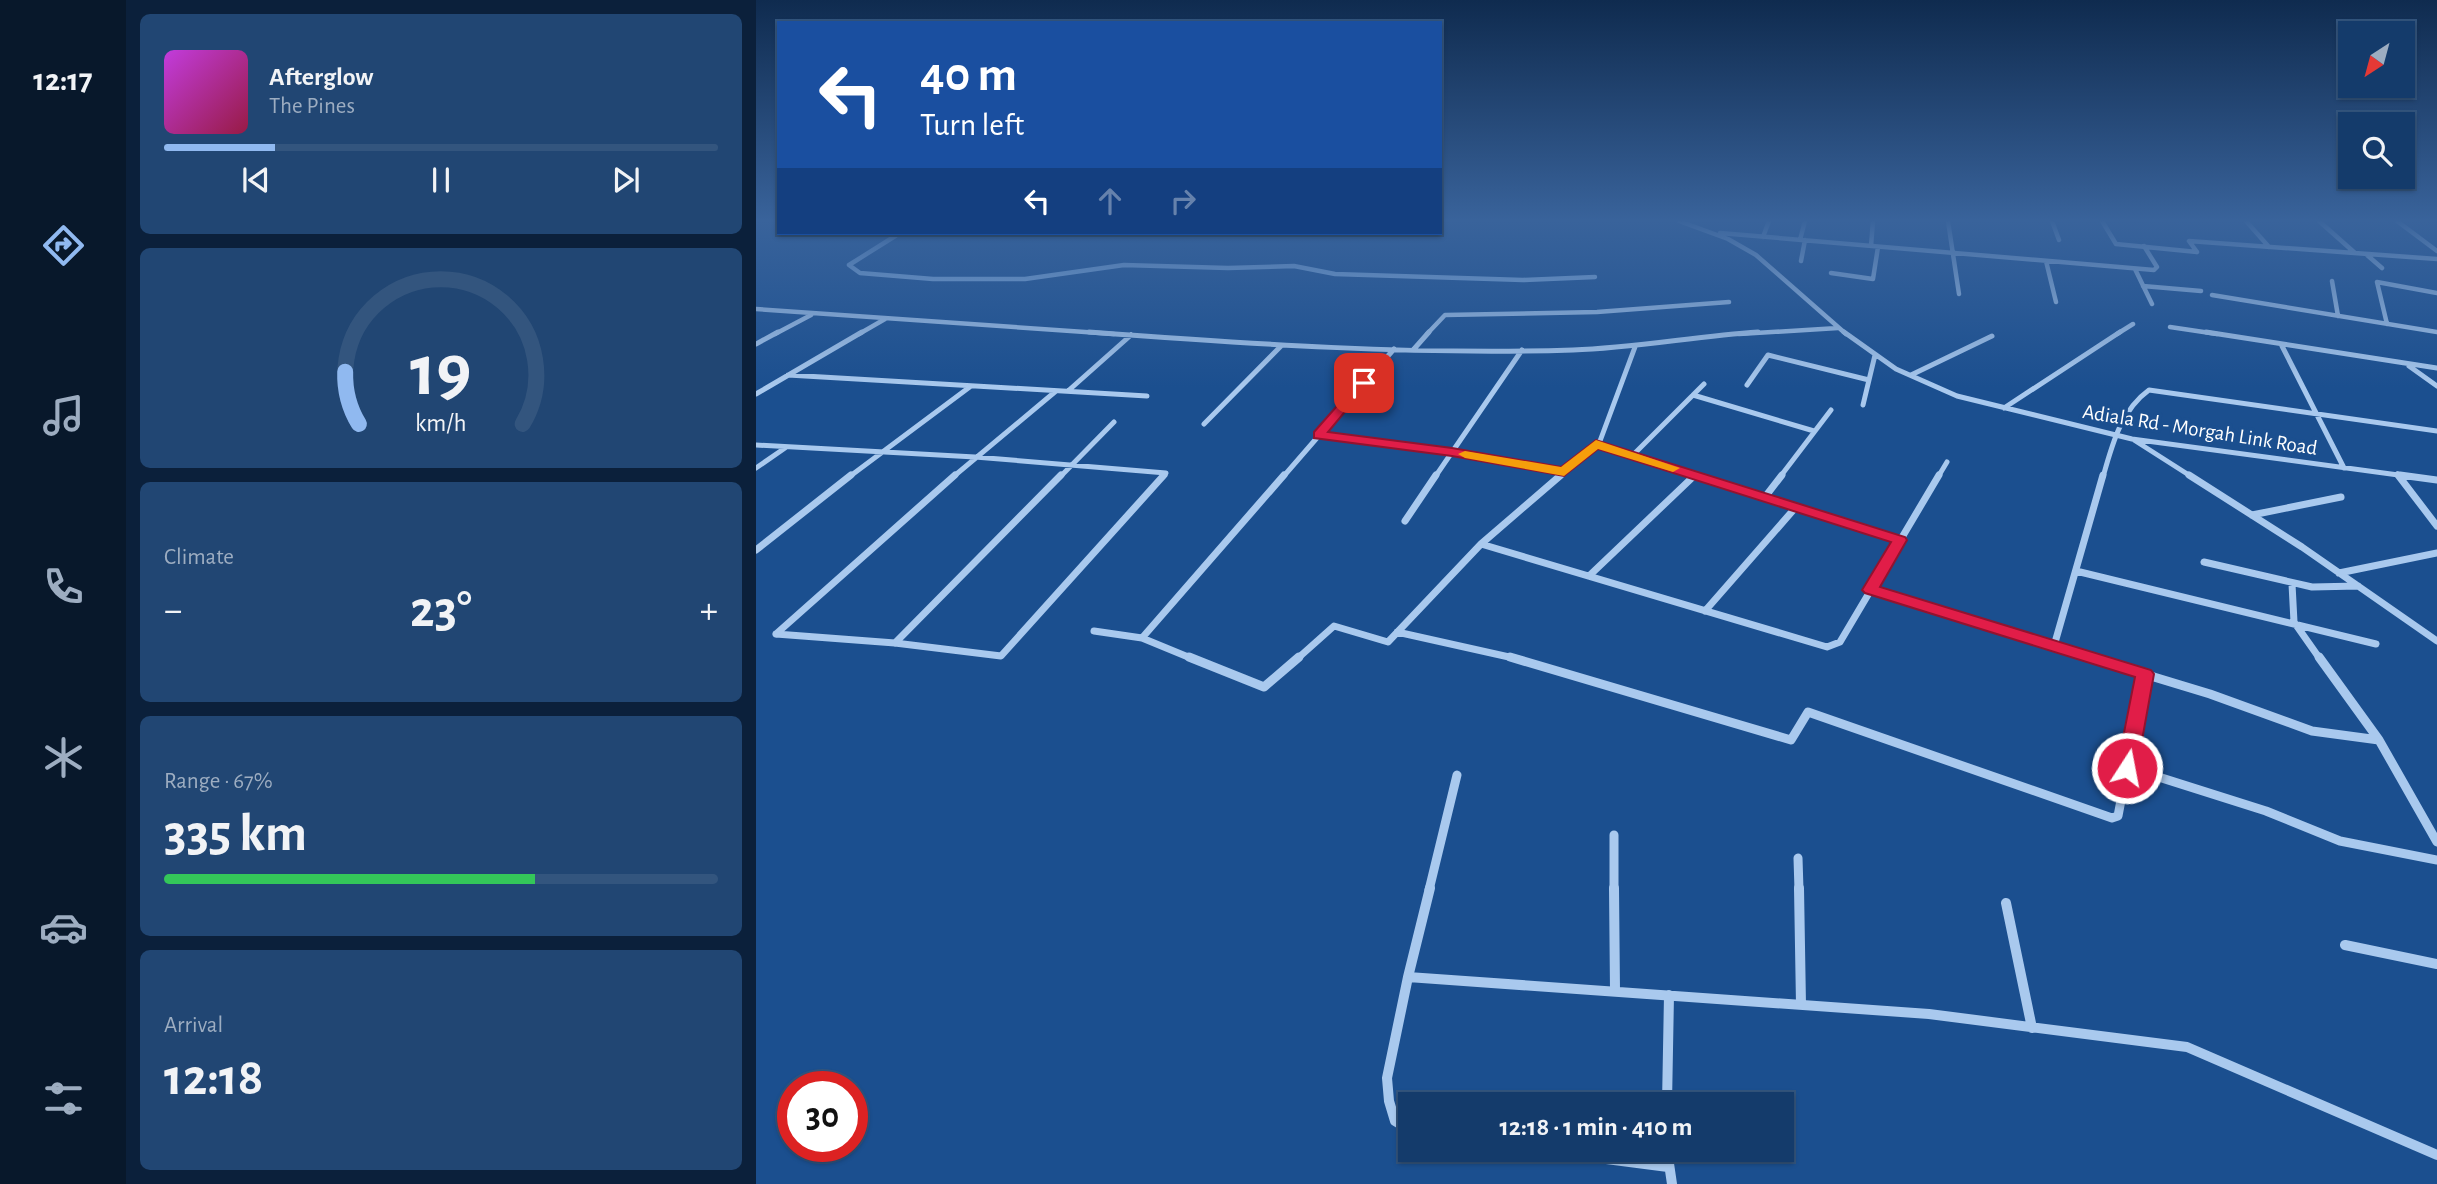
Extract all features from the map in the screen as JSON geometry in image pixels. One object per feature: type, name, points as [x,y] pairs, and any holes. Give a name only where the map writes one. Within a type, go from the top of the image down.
[{"type":"street","name":"Adiala Rd - Morgah Link Road","points":[[1780,276],[1838,328],[1875,355],[1957,396],[2132,439],[2437,480]]},
{"type":"street","points":[[1850,276],[1873,279],[1873,276]]},
{"type":"street","points":[[1956,276],[1959,294]]},
{"type":"street","points":[[2050,276],[2056,302]]},
{"type":"street","points":[[2138,276],[2152,304]]},
{"type":"street","points":[[2332,281],[2338,316]]},
{"type":"street","points":[[2387,324],[2376,282],[2437,293]]},
{"type":"street","points":[[2143,286],[2201,291]]},
{"type":"street","points":[[2212,295],[2437,332]]},
{"type":"street","points":[[1414,349],[1445,315],[1597,312],[1729,302]]},
{"type":"street","points":[[756,309],[1281,346],[1394,349],[1635,347],[1749,333],[1838,328]]},
{"type":"street","points":[[756,344],[813,314]]},
{"type":"street","points":[[756,394],[885,319]]},
{"type":"street","points":[[2004,408],[2133,324]]},
{"type":"street","points":[[2170,327],[2437,368]]},
{"type":"street","points":[[1068,391],[1131,335]]},
{"type":"street","points":[[1911,375],[1992,336]]},
{"type":"street","points":[[1204,424],[1281,346]]},
{"type":"street","points":[[2282,346],[2344,468]]},
{"type":"street","points":[[1094,631],[1142,638],[1264,687],[1334,626],[1388,642],[1481,544],[1596,444],[1635,347]]},
{"type":"street","points":[[1142,638],[1394,349]]},
{"type":"street","points":[[1405,521],[1522,350]]},
{"type":"street","points":[[1747,385],[1768,355],[1869,380]]},
{"type":"street","points":[[1863,405],[1875,355]]},
{"type":"street","points":[[2408,365],[2437,386]]},
{"type":"street","points":[[788,375],[1147,396]]},
{"type":"street","points":[[1633,455],[1704,384]]},
{"type":"street","points":[[756,550],[879,453],[971,386]]},
{"type":"street","points":[[2054,646],[2115,435],[2138,398],[2149,390],[2437,431]]},
{"type":"street","points":[[756,445],[975,457],[1166,473],[1001,656],[895,643],[776,634],[975,457],[1056,391]]},
{"type":"street","points":[[1693,395],[1814,430]]},
{"type":"street","points":[[1765,497],[1831,410]]},
{"type":"street","points":[[895,643],[1114,422]]},
{"type":"street","points":[[1319,435],[1452,452],[1564,472]]},
{"type":"street","points":[[2132,439],[2252,515],[2437,641]]},
{"type":"street","points":[[1596,444],[1900,540]]},
{"type":"street","points":[[756,468],[786,447]]},
{"type":"street","points":[[1481,544],[1827,647],[1835,646],[1840,642],[1947,462]]},
{"type":"street","points":[[2397,474],[2437,526]]},
{"type":"street","points":[[1589,576],[1695,475]]},
{"type":"street","points":[[2252,515],[2341,497]]},
{"type":"street","points":[[1705,611],[1796,507]]},
{"type":"street","points":[[2339,573],[2437,553]]},
{"type":"street","points":[[2204,562],[2292,584],[2312,587],[2358,586]]},
{"type":"street","points":[[2076,571],[2376,644]]},
{"type":"street","points":[[2292,584],[2294,622],[2379,740],[2437,842]]},
{"type":"street","points":[[1870,590],[2145,674],[2312,731],[2379,740]]},
{"type":"street","points":[[1397,632],[1516,658],[1791,740],[1808,712],[2112,818],[2118,816],[2145,674]]},
{"type":"street","points":[[2127,768],[2266,811],[2340,841],[2437,860]]},
{"type":"street","points":[[1398,1123],[1389,1101],[1387,1078],[1408,976],[1457,775]]},
{"type":"street","points":[[1614,835],[1615,991]]},
{"type":"street","points":[[1798,858],[1801,1005]]},
{"type":"street","points":[[2006,903],[2032,1028]]},
{"type":"street","points":[[2345,945],[2437,964]]},
{"type":"street","points":[[1408,976],[1930,1014],[2187,1047],[2437,1155]]},
{"type":"street","points":[[1667,1092],[1669,995]]},
{"type":"street","points":[[1629,1162],[1668,1167]]},
{"type":"street","points":[[1668,1162],[1672,1184]]},
{"type":"waterway","points":[[900,276],[933,279],[1025,279],[1044,276]]},
{"type":"waterway","points":[[1406,276],[1523,280],[1595,277]]},
{"type":"slow traffic","points":[[1465,454],[1564,472],[1596,444],[1673,468]]},
{"type":"route","points":[[1364,383],[1319,435],[1452,452],[1564,472],[1596,444],[1900,540],[1870,590],[2145,674],[2127,768]]}]
